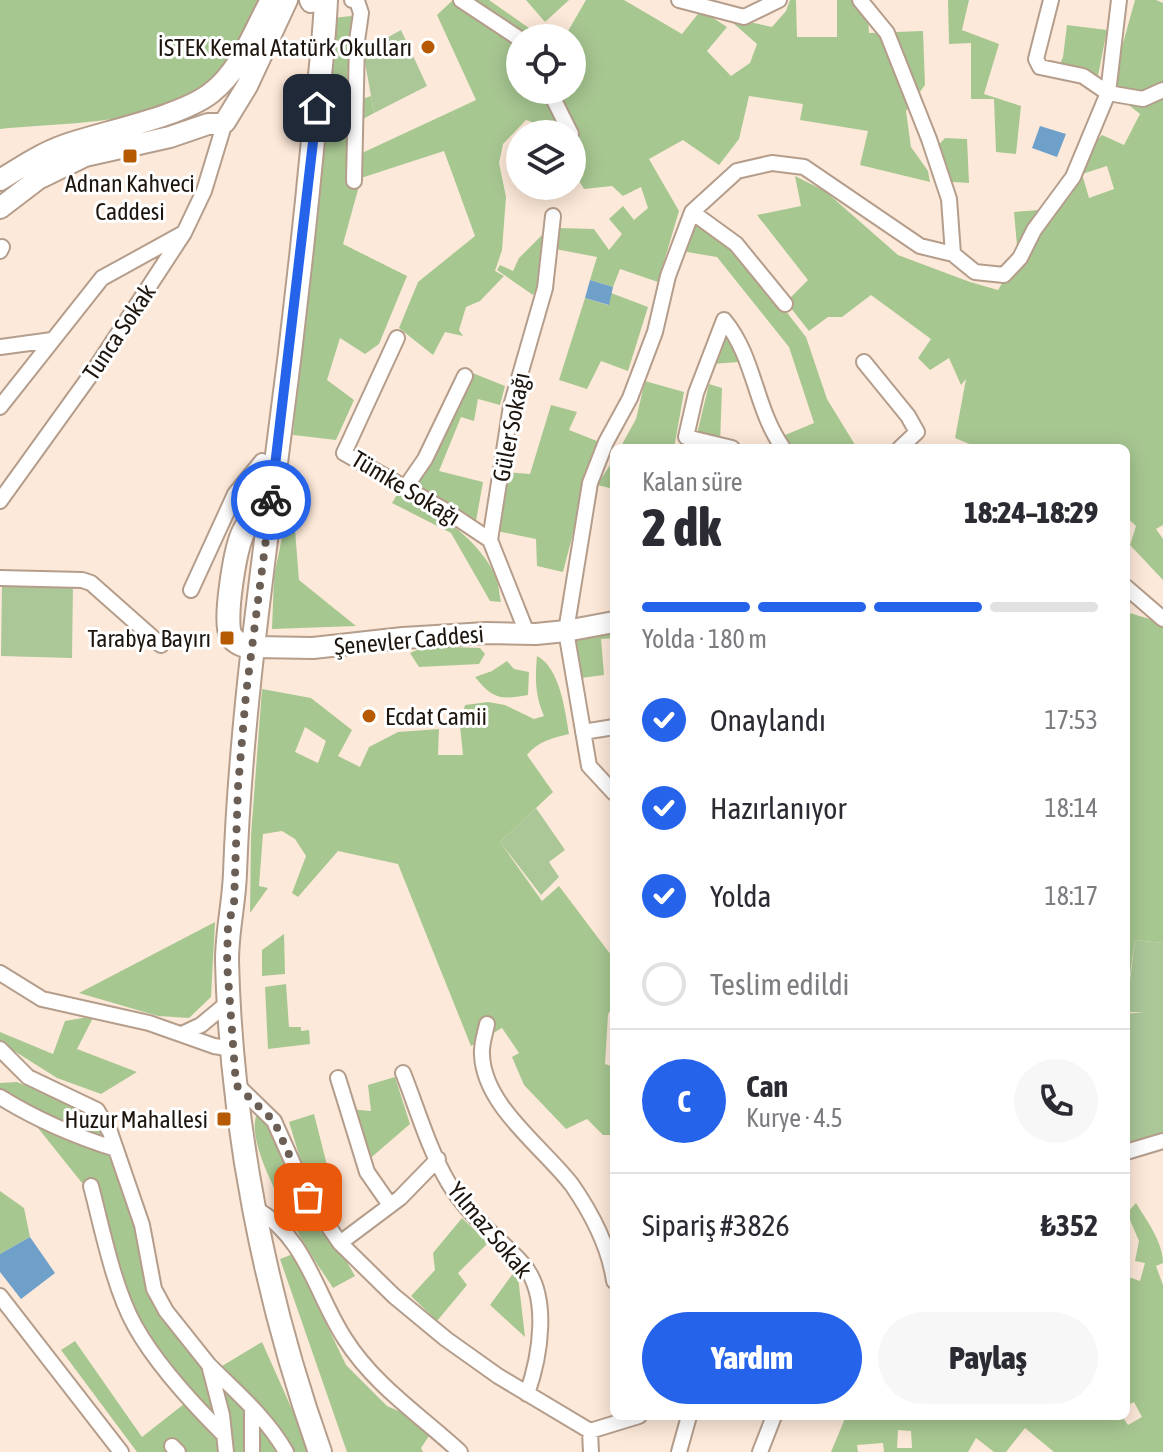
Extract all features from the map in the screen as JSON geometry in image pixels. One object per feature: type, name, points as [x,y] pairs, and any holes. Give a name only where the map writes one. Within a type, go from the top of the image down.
[{"type":"main road","points":[[219,120],[200,113],[206,97],[241,58],[271,0]]},
{"type":"main road","points":[[0,208],[38,179],[85,156],[170,137],[219,120],[247,86],[287,0]]},
{"type":"main road","points":[[246,645],[233,639],[228,626],[241,538],[255,514],[315,0]]},
{"type":"main road","points":[[315,0],[304,235],[246,645],[234,904],[228,925],[236,1085],[255,1208],[277,1310],[320,1452]]},
{"type":"main road","points":[[0,180],[35,158],[63,146],[206,97],[226,96],[219,120]]},
{"type":"main road","name":"Şenevler Caddesi","points":[[246,645],[313,648],[417,637],[566,631],[610,623]]},
{"type":"street","points":[[352,0],[357,1],[361,13],[357,41],[354,181]]},
{"type":"street","points":[[461,0],[506,30]]},
{"type":"street","points":[[679,0],[744,17],[779,0]]},
{"type":"street","points":[[860,0],[887,33],[929,139],[949,199],[953,254]]},
{"type":"street","points":[[1051,0],[1036,59],[1040,67],[1083,76],[1108,93],[1143,99],[1163,90]]},
{"type":"street","points":[[610,789],[589,766],[566,631],[590,483],[640,372],[655,332],[668,276],[692,212],[737,171],[772,163],[804,167],[920,246],[953,254],[975,272],[1004,275],[1020,258],[1034,230],[1073,177],[1108,93],[1119,0]]},
{"type":"street","name":"Tunca Sokak","points":[[0,501],[95,369],[184,233],[204,191],[219,120]]},
{"type":"street","points":[[692,212],[736,244],[785,304]]},
{"type":"street","name":"Güler Sokağı","points":[[490,540],[511,406],[545,288],[553,216]]},
{"type":"street","points":[[0,407],[102,278],[184,233]]},
{"type":"street","points":[[684,442],[696,393],[724,320],[738,336],[764,411],[781,444]]},
{"type":"street","name":"Tümke Sokağı","points":[[397,338],[344,453],[448,512],[490,540]]},
{"type":"street","points":[[0,347],[52,340]]},
{"type":"street","points":[[864,362],[908,416],[917,432],[904,444]]},
{"type":"street","points":[[405,488],[425,459],[465,376]]},
{"type":"street","points":[[191,590],[235,494],[262,461]]},
{"type":"street","points":[[490,540],[527,633]]},
{"type":"street","points":[[0,578],[82,580],[91,583],[161,645]]},
{"type":"street","points":[[1130,590],[1163,619]]},
{"type":"street","points":[[583,732],[610,728]]},
{"type":"street","points":[[0,973],[42,999],[233,1049]]},
{"type":"street","points":[[182,1034],[201,1025],[230,1001]]},
{"type":"street","points":[[487,1024],[481,1054],[487,1078],[510,1117],[572,1185],[599,1231],[610,1258]]},
{"type":"street","points":[[0,1049],[28,1077],[97,1110],[116,1149],[142,1225],[154,1289],[166,1311],[209,1365],[277,1436],[286,1452]]},
{"type":"street","name":"Yılmaz Sokak","points":[[403,1073],[446,1180],[467,1210],[523,1265],[534,1282],[538,1294],[539,1325],[534,1374],[527,1394]]},
{"type":"street","points":[[338,1078],[367,1172],[390,1205]]},
{"type":"street","points":[[236,1085],[274,1121],[308,1197],[340,1243],[394,1296],[446,1339],[527,1394],[590,1431]]},
{"type":"street","points":[[0,1097],[23,1112],[72,1135],[116,1149]]},
{"type":"street","points":[[1130,1151],[1163,1141]]},
{"type":"street","points":[[340,1243],[390,1205],[438,1159]]},
{"type":"street","points":[[91,1186],[112,1266],[135,1326],[190,1402],[224,1435]]},
{"type":"street","points":[[255,1208],[275,1219],[303,1256],[345,1339],[377,1381],[460,1452]]},
{"type":"street","points":[[0,1296],[121,1452]]},
{"type":"street","points":[[209,1365],[222,1415],[226,1452]]},
{"type":"street","points":[[252,1408],[252,1452]]},
{"type":"street","points":[[590,1431],[611,1420]]},
{"type":"street","points":[[679,1452],[688,1420]]},
{"type":"street","points":[[760,1452],[772,1420]]},
{"type":"street","points":[[590,1431],[591,1452]]},
{"type":"green space","points":[[0,0],[262,0],[230,62],[214,79],[192,94],[140,114],[0,129]]},
{"type":"green space","points":[[453,0],[489,0],[523,24],[506,24],[506,104],[586,104],[586,24],[572,24],[586,0],[624,0],[682,34],[701,10],[727,27],[707,51],[731,76],[750,63],[757,44],[725,16],[772,27],[786,11],[790,0],[796,0],[797,37],[837,37],[837,0],[867,0],[869,33],[923,31],[925,85],[906,111],[911,147],[928,171],[930,182],[860,165],[868,131],[800,120],[803,104],[749,96],[739,139],[719,165],[683,140],[649,159],[679,211],[658,282],[620,269],[613,287],[590,280],[597,257],[555,249],[558,228],[594,229],[609,250],[622,234],[609,219],[623,206],[634,220],[648,208],[641,187],[623,196],[612,186],[586,189],[586,120],[506,120],[506,141],[499,163],[506,197],[502,250],[495,271],[504,276],[480,301],[466,307],[459,330],[463,336],[445,332],[433,355],[399,328],[418,282],[475,236],[444,151],[361,178],[362,153],[476,100],[437,15]]},
{"type":"green space","points":[[526,0],[569,0],[545,22]]},
{"type":"green space","points":[[948,0],[969,0],[962,30],[999,44],[984,94],[1021,106],[1016,154],[996,152],[994,99],[971,99],[971,43],[949,44]]},
{"type":"green space","points":[[1135,0],[1156,0],[1163,3],[1163,525],[1156,529],[1163,539],[1163,580],[1130,545],[1136,526],[1130,521],[1130,444],[969,444],[955,438],[966,379],[961,385],[949,358],[930,370],[918,358],[931,339],[871,295],[842,317],[828,317],[809,331],[786,302],[808,280],[757,215],[801,206],[795,176],[825,191],[898,255],[998,290],[1018,257],[1014,212],[1052,209],[1088,149],[1102,135],[1124,145],[1140,114],[1110,90]],"holes":[[[1107,166],[1114,189],[1089,198],[1082,174]]]},
{"type":"green space","points":[[352,16],[345,105],[371,96],[374,113],[354,124],[359,186],[343,244],[407,276],[379,344],[365,354],[340,338],[327,380],[354,400],[336,440],[293,435],[332,18]]},
{"type":"green space","points":[[1067,25],[1107,30],[1097,81],[1058,69],[1063,57]]},
{"type":"green space","points":[[401,30],[427,86],[374,113],[363,51]]},
{"type":"green space","points":[[945,138],[967,139],[969,183],[939,181],[931,153]]},
{"type":"green space","points":[[696,214],[736,247],[806,337],[827,399],[855,444],[777,444],[778,438],[814,423],[789,347],[717,257],[681,251]]},
{"type":"green space","points":[[542,235],[542,281],[533,295],[497,270],[500,265],[513,271],[519,258]]},
{"type":"green space","points":[[611,293],[648,307],[628,371],[601,361],[587,389],[559,380],[585,298],[608,305]]},
{"type":"green space","points":[[726,334],[739,362],[712,364]]},
{"type":"green space","points":[[470,372],[505,386],[500,405],[478,399],[474,421],[461,417],[439,471],[483,482],[476,521],[411,486]]},
{"type":"green space","points":[[645,381],[684,392],[675,444],[622,444],[636,419]]},
{"type":"green space","points":[[709,384],[722,388],[720,444],[696,438]]},
{"type":"green space","points":[[551,405],[577,412],[569,430],[597,441],[563,572],[537,566],[536,539],[497,531],[505,472],[530,474]]},
{"type":"green space","points":[[610,465],[610,488],[597,485]]},
{"type":"green space","points":[[398,493],[427,508],[467,537],[496,577],[501,602],[490,601],[451,533],[392,503]]},
{"type":"green space","points":[[295,530],[299,580],[356,626],[272,629],[274,576],[283,533]]},
{"type":"green space","points":[[2,583],[73,584],[72,658],[1,656]]},
{"type":"green space","points":[[1130,613],[1163,623],[1163,943],[1135,940],[1130,974]]},
{"type":"green space","points":[[610,630],[610,638],[601,639],[604,675],[581,678],[575,634]]},
{"type":"green space","points":[[426,646],[480,648],[485,654],[479,664],[419,667],[410,653]]},
{"type":"green space","points":[[537,656],[545,662],[556,680],[569,734],[541,743],[527,755],[553,792],[500,842],[542,901],[559,886],[610,954],[610,1012],[605,1064],[610,1066],[610,1135],[603,1135],[587,1119],[566,1129],[524,1085],[512,1057],[519,1053],[502,1028],[471,1046],[398,864],[338,851],[298,897],[292,893],[306,856],[295,839],[282,831],[263,834],[259,886],[268,888],[250,913],[251,835],[262,689],[311,698],[352,730],[338,756],[360,767],[369,747],[398,732],[439,729],[438,755],[463,755],[460,726],[465,705],[488,702],[505,705],[534,719],[544,716],[536,679]],"holes":[[[305,727],[326,741],[318,763],[295,752]]]},
{"type":"green space","points":[[507,661],[514,669],[529,672],[528,695],[510,697],[492,694],[475,677]]},
{"type":"green space","points":[[536,808],[565,850],[549,862],[559,877],[541,895],[500,842]]},
{"type":"green space","points":[[215,922],[211,997],[189,1018],[158,1016],[79,993]]},
{"type":"green space","points":[[284,934],[285,974],[262,976],[262,950]]},
{"type":"green space","points":[[1135,940],[1163,943],[1163,1140],[1130,1145],[1130,1014],[1143,1012],[1130,1012]]},
{"type":"green space","points":[[286,984],[289,1027],[309,1030],[310,1044],[268,1049],[265,987]]},
{"type":"green space","points":[[94,1016],[77,1049],[137,1072],[101,1094],[57,1078],[0,1042],[0,1032],[53,1054],[65,1021]]},
{"type":"green space","points":[[395,1077],[410,1124],[366,1162],[349,1109],[371,1111],[368,1085]]},
{"type":"green space","points":[[17,1082],[87,1111],[112,1149],[140,1226],[150,1290],[206,1366],[222,1431],[136,1325],[91,1183],[82,1183],[30,1118],[0,1104],[0,1083]]},
{"type":"green space","points":[[257,1114],[262,1116],[316,1226],[344,1257],[355,1276],[333,1288],[296,1229],[269,1176],[259,1151],[255,1130]]},
{"type":"green space","points":[[314,1114],[327,1165],[306,1178],[289,1122]]},
{"type":"green space","points":[[0,1191],[24,1208],[30,1237],[0,1254]]},
{"type":"green space","points":[[1136,1203],[1154,1232],[1163,1263],[1156,1266],[1163,1285],[1163,1452],[1054,1452],[1025,1428],[1006,1452],[994,1452],[976,1438],[968,1452],[884,1452],[883,1443],[857,1445],[858,1452],[831,1452],[844,1420],[1125,1420],[1128,1425],[1142,1417],[1134,1402],[1130,1404],[1130,1277],[1140,1281],[1145,1263],[1135,1261],[1139,1241],[1130,1220],[1130,1210]],"holes":[[[898,1430],[911,1431],[912,1448],[897,1448]]]},
{"type":"green space","points":[[462,1218],[488,1243],[458,1273],[467,1285],[437,1321],[411,1296],[435,1270],[433,1253]]},
{"type":"green space","points":[[293,1254],[346,1365],[387,1406],[435,1427],[421,1448],[423,1452],[347,1452],[280,1259]]},
{"type":"green space","points":[[517,1268],[525,1337],[490,1305]]},
{"type":"green space","points":[[75,1341],[142,1437],[184,1404],[222,1436],[224,1452],[137,1452],[61,1350]]},
{"type":"green space","points":[[262,1342],[311,1452],[293,1452],[284,1435],[222,1366]]},
{"type":"green space","points":[[213,1372],[250,1408],[250,1452],[228,1452]]},
{"type":"green space","points":[[257,1418],[282,1452],[256,1452]]},
{"type":"water","points":[[1040,126],[1066,134],[1057,157],[1032,148]]},
{"type":"water","points":[[590,280],[613,287],[609,305],[585,298]]},
{"type":"water","points":[[30,1237],[55,1273],[21,1299],[0,1272],[0,1254]]},
{"type":"way so far","points":[[271,500],[246,694],[238,787],[234,904],[228,925],[227,963],[236,1085],[274,1121],[308,1197]]},
{"type":"place","name":"İSTEK Kemal Atatürk Okulları","points":[[428,47]]},
{"type":"place","name":"Adnan Kahveci Caddesi","points":[[130,156]]},
{"type":"place","name":"Tarabya Bayırı","points":[[227,638]]},
{"type":"place","name":"Ecdat Camii","points":[[369,716]]},
{"type":"place","name":"Huzur Mahallesi","points":[[224,1119]]},
{"type":"route","points":[[271,500],[317,108]]}]
